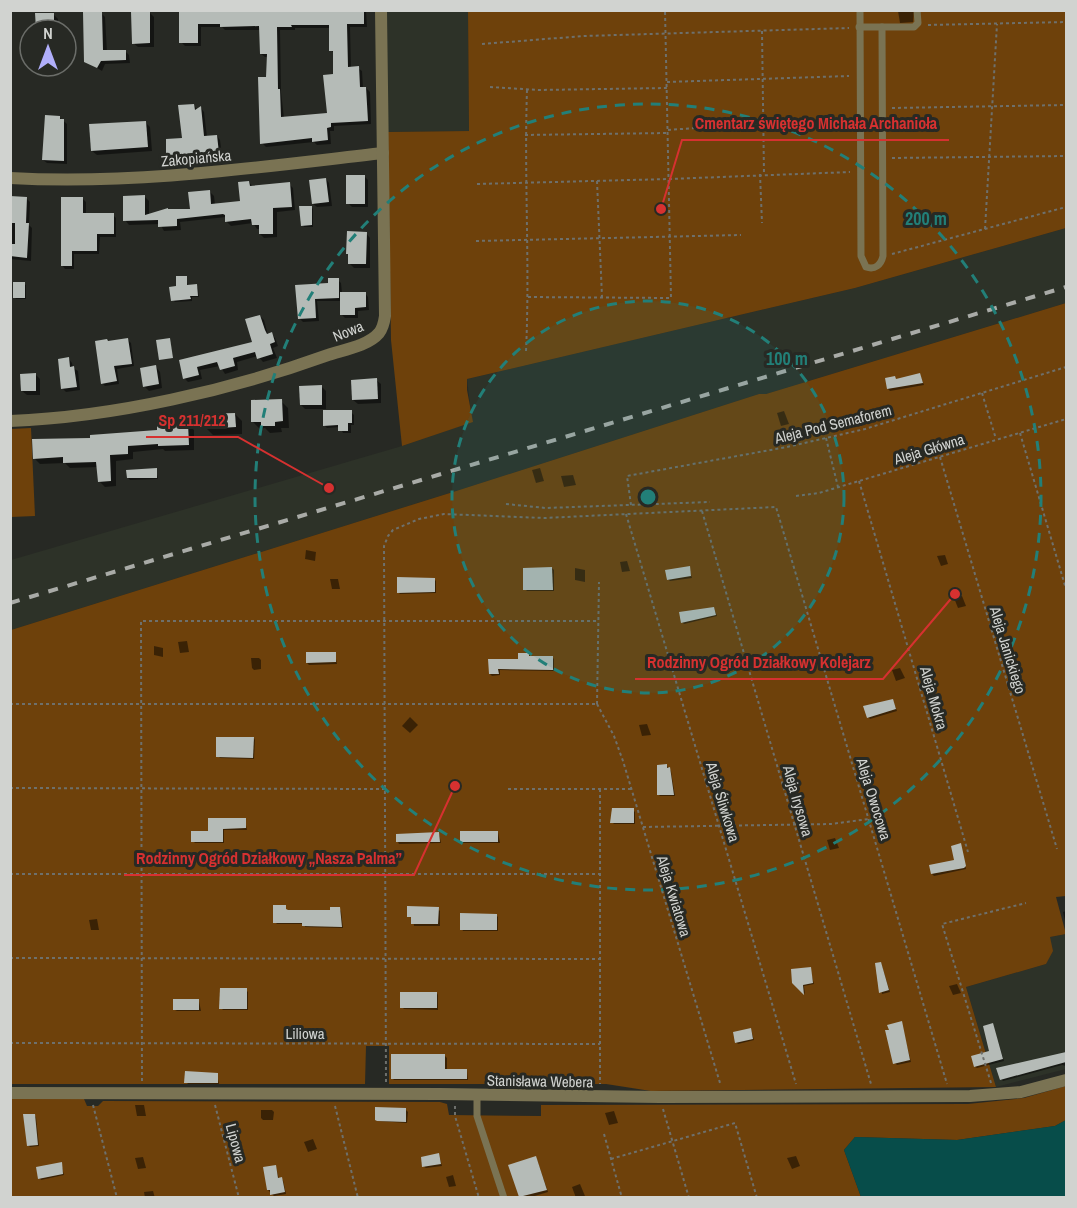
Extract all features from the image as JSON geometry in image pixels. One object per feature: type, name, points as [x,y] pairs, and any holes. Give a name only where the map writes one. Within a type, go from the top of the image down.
[{"type":"street","name":"Nowa","points":[[10,421],[66,417],[237,384],[277,373],[372,339],[379,333],[385,316],[381,10]]},
{"type":"street","name":"Zakopiańska","points":[[10,178],[164,176],[383,153]]},
{"type":"street","name":"Stanisława Webera","points":[[10,1093],[477,1094],[660,1098],[951,1096],[1021,1092],[1066,1080]]},
{"type":"lane","points":[[860,10],[861,256],[862,262],[870,268],[877,267],[883,256],[882,27]]},
{"type":"lane","points":[[860,27],[916,26],[917,10]]},
{"type":"lane","points":[[477,1094],[477,1116],[504,1197]]},
{"type":"path","points":[[528,297],[671,298],[665,10]]},
{"type":"path","points":[[916,26],[1066,22]]},
{"type":"path","points":[[985,229],[997,24]]},
{"type":"path","points":[[482,44],[584,36],[849,28]]},
{"type":"path","points":[[762,32],[762,223]]},
{"type":"path","points":[[667,82],[849,76]]},
{"type":"path","points":[[490,87],[527,90],[667,88]]},
{"type":"path","points":[[526,351],[528,240],[525,135],[527,90]]},
{"type":"path","points":[[882,108],[1066,105]]},
{"type":"path","points":[[525,135],[668,132],[763,123]]},
{"type":"path","points":[[882,158],[1066,156]]},
{"type":"path","points":[[477,184],[850,172]]},
{"type":"path","points":[[597,181],[602,297]]},
{"type":"path","points":[[883,256],[1066,207]]},
{"type":"path","points":[[476,241],[741,236]]},
{"type":"path","name":"Aleja Pod Semaforem","points":[[631,505],[627,476],[865,429],[1066,367]]},
{"type":"path","points":[[982,393],[997,440]]},
{"type":"path","name":"Aleja Główna","points":[[796,496],[859,482],[1066,418]]},
{"type":"path","points":[[1020,433],[1066,589]]},
{"type":"path","points":[[826,438],[838,487]]},
{"type":"path","name":"Aleja Janickiego","points":[[939,457],[1057,849]]},
{"type":"path","name":"Aleja Mokra","points":[[859,482],[968,852]]},
{"type":"path","points":[[506,504],[546,508],[710,502]]},
{"type":"path","name":"Aleja Owocowa","points":[[702,511],[777,507],[951,1096]]},
{"type":"path","points":[[386,1094],[384,546],[388,536],[393,530],[419,519],[444,514],[544,518],[702,511]]},
{"type":"path","name":"Aleja Irysowa","points":[[702,511],[875,1096]]},
{"type":"path","name":"Aleja Śliwkowa","points":[[627,514],[800,1097]]},
{"type":"path","points":[[10,704],[597,704],[598,582]]},
{"type":"path","points":[[142,1094],[141,621],[598,621]]},
{"type":"path","name":"Aleja Kwiatowa","points":[[597,704],[614,736],[632,789],[724,1097]]},
{"type":"path","points":[[10,788],[385,789]]},
{"type":"path","points":[[508,789],[632,789]]},
{"type":"path","points":[[600,789],[600,1097]]},
{"type":"path","points":[[643,827],[831,824],[869,819]]},
{"type":"path","points":[[10,874],[600,874]]},
{"type":"path","points":[[992,1095],[942,924],[1026,903]]},
{"type":"path","points":[[10,958],[600,959]]},
{"type":"path","name":"Liliowa","points":[[10,1043],[600,1044]]},
{"type":"path","points":[[93,1094],[93,1106],[117,1197]]},
{"type":"path","name":"Lipowa","points":[[213,1094],[239,1197]]},
{"type":"path","points":[[334,1094],[335,1109],[358,1197]]},
{"type":"path","points":[[455,1094],[455,1116],[479,1197]]},
{"type":"path","points":[[660,1098],[689,1197]]},
{"type":"path","points":[[611,1159],[735,1123],[757,1197]]},
{"type":"path","points":[[604,1134],[622,1197]]},
{"type":"shaded area","points":[[387,11],[468,11],[469,131],[388,132]]},
{"type":"shaded area","points":[[468,11],[1066,11],[1066,228],[855,288],[467,379],[473,422],[402,446],[391,340],[388,132],[469,131]]},
{"type":"shaded area","points":[[1066,228],[1066,303],[766,394],[759,394],[11,630],[11,560],[402,446],[472,422],[467,379],[855,288]]},
{"type":"shaded area","points":[[1066,303],[1066,896],[1056,897],[1066,934],[1050,937],[1053,951],[1046,964],[966,987],[996,1087],[651,1091],[606,1084],[389,1084],[389,1046],[366,1046],[365,1084],[11,1084],[11,630],[759,394],[766,394]]},
{"type":"shaded area","points":[[31,428],[35,516],[11,517],[11,429]]},
{"type":"shaded area","points":[[1066,934],[1066,1069],[996,1087],[966,987],[1046,964],[1050,937]]},
{"type":"shaded area","points":[[1066,1086],[1066,1120],[1055,1126],[957,1140],[855,1137],[844,1150],[861,1197],[11,1198],[11,1099],[84,1099],[87,1106],[98,1106],[103,1101],[440,1102],[447,1104],[449,1115],[541,1116],[541,1105],[968,1104],[1024,1098]]},
{"type":"water","points":[[1066,1120],[1066,1197],[861,1197],[844,1150],[855,1137],[957,1140],[1055,1126]]},
{"type":"building","points":[[179,10],[364,10],[364,24],[347,24],[348,67],[359,66],[360,87],[366,87],[368,121],[331,123],[331,127],[327,128],[328,140],[312,142],[312,138],[260,144],[258,77],[266,77],[267,54],[260,54],[259,26],[220,27],[220,24],[198,24],[198,43],[179,43]],"holes":[[[329,25],[329,51],[333,51],[333,74],[323,75],[327,113],[281,117],[277,27]]]},
{"type":"building","points":[[131,11],[150,11],[150,43],[132,44]]},
{"type":"building","points":[[83,12],[102,12],[103,50],[126,50],[126,60],[101,61],[97,68],[84,62]]},
{"type":"building","points":[[35,13],[54,13],[54,18],[35,18]]},
{"type":"building","points":[[194,104],[195,110],[201,106],[204,136],[217,135],[219,153],[183,154],[183,156],[166,158],[166,139],[182,138],[178,105]]},
{"type":"building","points":[[45,115],[60,116],[60,119],[64,119],[64,161],[42,160]]},
{"type":"building","points":[[146,121],[148,147],[91,151],[89,124]]},
{"type":"building","points":[[346,175],[365,175],[365,204],[346,204]]},
{"type":"building","points":[[326,178],[329,202],[312,204],[309,180]]},
{"type":"building","points":[[249,181],[250,186],[290,182],[292,207],[273,208],[273,234],[259,234],[259,225],[252,225],[251,219],[225,222],[223,214],[177,219],[177,226],[158,227],[158,220],[123,221],[123,196],[145,195],[145,215],[168,208],[190,209],[188,192],[210,190],[211,204],[240,201],[238,182]]},
{"type":"building","points":[[10,196],[27,197],[26,223],[29,223],[27,258],[10,256],[10,244],[15,244],[15,223],[10,223]]},
{"type":"building","points":[[61,197],[83,197],[83,213],[114,213],[114,234],[97,234],[97,251],[72,251],[72,266],[61,266]]},
{"type":"building","points":[[299,206],[312,206],[312,225],[301,226]]},
{"type":"building","points":[[347,231],[367,232],[366,264],[348,264]]},
{"type":"building","points":[[176,276],[187,276],[187,285],[197,284],[198,296],[171,301],[169,287],[176,286]]},
{"type":"building","points":[[328,278],[339,278],[339,298],[315,299],[316,318],[298,319],[295,285],[328,283]]},
{"type":"building","points":[[13,282],[25,282],[25,298],[13,298]]},
{"type":"building","points":[[340,292],[366,292],[366,307],[355,308],[355,315],[340,315]]},
{"type":"building","points":[[260,315],[267,334],[272,332],[275,342],[270,344],[273,354],[257,359],[255,352],[233,358],[235,366],[220,370],[217,362],[197,367],[199,375],[183,379],[179,360],[252,342],[245,319]]},
{"type":"building","points":[[128,338],[132,364],[114,366],[117,381],[101,384],[95,341]]},
{"type":"building","points":[[170,338],[173,358],[159,360],[156,340]]},
{"type":"building","points":[[69,357],[70,367],[74,366],[77,387],[61,389],[58,359]]},
{"type":"building","points":[[156,365],[159,384],[143,387],[140,368]]},
{"type":"building","points":[[36,373],[36,391],[21,391],[20,374]]},
{"type":"building","points":[[920,373],[923,383],[887,389],[885,378],[895,376],[896,379]]},
{"type":"building","points":[[377,378],[378,399],[352,400],[351,380]]},
{"type":"building","points":[[322,385],[322,405],[300,405],[299,386]]},
{"type":"building","points":[[282,399],[283,421],[275,422],[275,426],[261,426],[261,422],[251,422],[251,400]]},
{"type":"building","points":[[323,410],[352,410],[352,423],[348,423],[348,431],[338,431],[338,425],[323,426]]},
{"type":"building","points":[[235,413],[236,427],[204,429],[204,414]]},
{"type":"building","points":[[188,423],[189,445],[128,446],[128,454],[110,455],[111,481],[98,482],[96,462],[63,463],[63,457],[33,459],[32,439],[90,438],[90,435],[157,430],[157,424]]},
{"type":"building","points":[[157,468],[157,478],[127,478],[126,470]]},
{"type":"building","points":[[690,566],[691,576],[667,580],[665,570]]},
{"type":"building","points":[[552,567],[553,590],[523,590],[523,568]]},
{"type":"building","points":[[397,577],[435,578],[435,592],[397,593]]},
{"type":"building","points":[[714,607],[716,615],[681,623],[679,612]]},
{"type":"building","points":[[306,652],[336,652],[336,662],[306,663]]},
{"type":"building","points":[[518,653],[529,653],[529,656],[553,656],[553,670],[498,669],[499,674],[489,674],[488,659],[518,659]]},
{"type":"building","points":[[893,699],[896,709],[867,718],[863,706]]},
{"type":"building","points":[[216,737],[254,737],[253,758],[216,757]]},
{"type":"building","points":[[667,764],[667,768],[670,767],[674,795],[657,795],[657,765]]},
{"type":"building","points":[[612,808],[634,808],[634,823],[610,823]]},
{"type":"building","points":[[208,818],[246,818],[246,828],[223,829],[223,842],[191,842],[191,831],[208,831]]},
{"type":"building","points":[[460,831],[498,831],[498,842],[460,842]]},
{"type":"building","points":[[439,832],[440,842],[396,842],[396,834]]},
{"type":"building","points":[[961,843],[966,866],[931,874],[929,865],[954,860],[951,846]]},
{"type":"building","points":[[273,905],[286,905],[288,910],[330,910],[330,907],[340,907],[342,927],[273,923]]},
{"type":"building","points":[[407,906],[439,907],[438,924],[411,924],[411,917],[407,917]]},
{"type":"building","points":[[460,913],[497,914],[497,930],[460,930]]},
{"type":"building","points":[[881,962],[889,990],[879,993],[875,963]]},
{"type":"building","points":[[811,967],[813,983],[803,985],[804,995],[792,983],[791,969]]},
{"type":"building","points":[[220,988],[247,988],[247,1009],[219,1009]]},
{"type":"building","points":[[400,992],[437,992],[437,1008],[400,1008]]},
{"type":"building","points":[[173,999],[199,999],[199,1010],[173,1010]]},
{"type":"building","points":[[902,1021],[910,1060],[893,1064],[885,1030],[889,1030],[887,1025]]},
{"type":"building","points":[[993,1023],[1003,1059],[974,1067],[971,1056],[989,1051],[983,1026]]},
{"type":"building","points":[[751,1028],[753,1039],[735,1043],[733,1032]]},
{"type":"building","points":[[1066,1052],[1066,1062],[1000,1080],[996,1068]]},
{"type":"building","points":[[391,1054],[445,1054],[445,1069],[467,1069],[467,1079],[391,1079]]},
{"type":"building","points":[[185,1071],[218,1073],[218,1083],[184,1083]]},
{"type":"building","points":[[375,1107],[406,1108],[406,1122],[377,1121],[375,1120]]},
{"type":"building","points":[[23,1114],[35,1114],[38,1145],[27,1146]]},
{"type":"building","points":[[439,1153],[441,1164],[422,1167],[421,1157]]},
{"type":"building","points":[[536,1156],[547,1190],[519,1197],[508,1165]]},
{"type":"building","points":[[62,1162],[63,1174],[38,1179],[36,1167]]},
{"type":"building","points":[[276,1165],[278,1178],[282,1177],[285,1192],[270,1195],[263,1167]]},
{"type":"railway","points":[[10,603],[1066,287]]},
{"type":"place","name":"Cmentarz świętego Michała Archanioła","points":[[661,209]]},
{"type":"place","name":"Sp 211/212","points":[[329,488]]},
{"type":"place","name":"Rodzinny Ogród Działkowy Kolejarz","points":[[955,594]]},
{"type":"place","name":"Rodzinny Ogród Działkowy „Nasza Palma”","points":[[455,786]]}]
